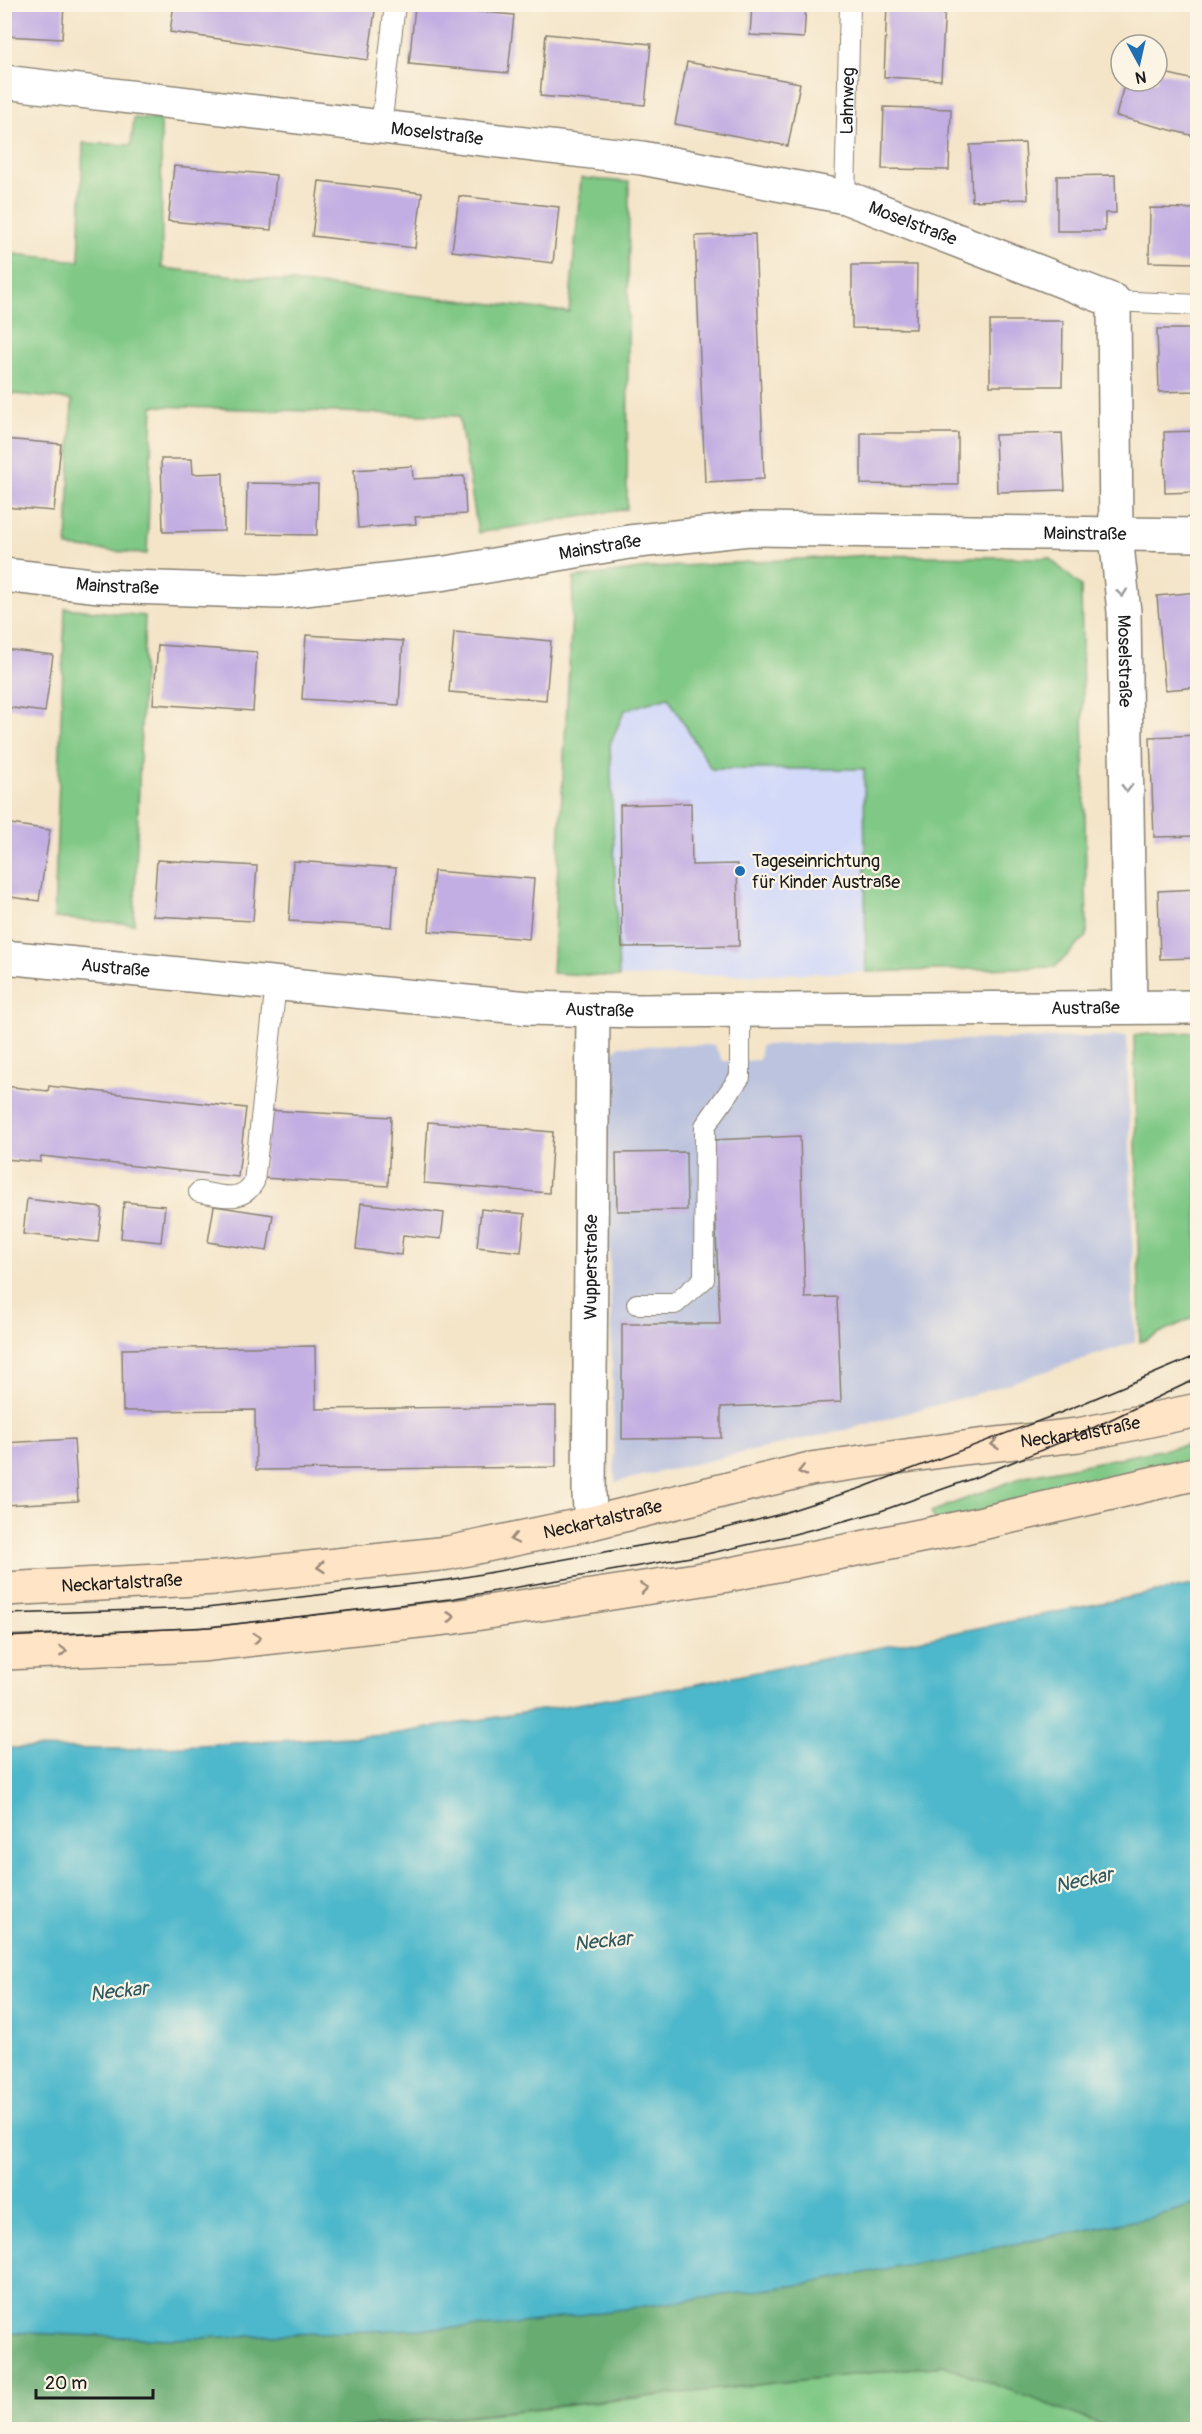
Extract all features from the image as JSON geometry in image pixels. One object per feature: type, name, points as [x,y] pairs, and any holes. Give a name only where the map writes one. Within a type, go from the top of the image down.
[{"type":"main road","name":"Neckartalstraße","points":[[4,1589],[216,1578],[448,1553],[591,1523],[810,1469],[971,1446],[1078,1435],[1197,1410]]},
{"type":"main road","points":[[4,1653],[201,1645],[455,1617],[722,1576],[965,1527],[1197,1473]]},
{"type":"street","name":"Moselstraße","points":[[4,82],[642,158],[845,197],[1114,301],[1116,535],[1124,612],[1130,1007]]},
{"type":"street","name":"Mainstraße","points":[[4,575],[100,586],[278,592],[446,573],[629,542],[748,529],[1197,535]]},
{"type":"street","name":"Austraße","points":[[4,957],[529,1008],[593,1011],[1197,1007]]},
{"type":"street","name":"Wupperstraße","points":[[591,1523],[589,1494],[593,1011]]},
{"type":"lane","points":[[381,128],[395,4]]},
{"type":"lane","name":"Lahnweg","points":[[845,197],[850,4]]},
{"type":"lane","points":[[1114,301],[1197,305]]},
{"type":"lane","points":[[199,1192],[237,1197],[248,1192],[254,1182],[276,984]]},
{"type":"lane","points":[[637,1304],[675,1304],[704,1279],[705,1126],[740,1077],[740,1010]]},
{"type":"shaded area","name":"Tageseinrichtung für Kinder Austraße","points":[[668,697],[711,769],[864,769],[866,972],[619,977],[610,744],[625,710]]},
{"type":"shaded area","points":[[1127,1036],[1135,1342],[979,1393],[853,1428],[615,1482],[605,1059],[620,1046],[714,1045],[723,1061],[740,1061],[759,1060],[761,1045]]},
{"type":"green space","points":[[134,118],[161,120],[162,268],[569,312],[581,178],[629,182],[627,509],[478,533],[459,416],[153,406],[147,554],[67,547],[72,400],[5,393],[5,253],[79,261],[83,143],[131,145]]},
{"type":"green space","points":[[870,555],[1049,558],[1081,586],[1087,936],[1055,967],[866,972],[864,769],[711,769],[668,697],[625,710],[610,744],[619,977],[552,973],[574,578],[648,568]]},
{"type":"green space","points":[[65,608],[145,616],[134,924],[54,918]]},
{"type":"green space","points":[[1197,1032],[1197,1316],[1140,1342],[1134,1035]]},
{"type":"green space","points":[[1197,1443],[1197,1460],[937,1524],[931,1512],[1025,1476]]},
{"type":"green space","points":[[1197,2204],[1197,2429],[1114,2429],[943,2365],[339,2429],[5,2430],[5,2332],[170,2339],[1149,2218]]},
{"type":"green space","points":[[943,2365],[1114,2429],[339,2430]]},
{"type":"water","name":"Neckar","points":[[1197,1584],[1197,2204],[1149,2218],[806,2284],[500,2326],[170,2339],[5,2332],[5,1748],[124,1749],[387,1735],[687,1686]]},
{"type":"building","points":[[4,4],[64,4],[62,39],[4,36]]},
{"type":"building","points":[[174,4],[376,4],[368,60],[170,32]]},
{"type":"building","points":[[752,4],[806,4],[804,38],[750,35]]},
{"type":"building","points":[[887,4],[945,4],[941,80],[884,77]]},
{"type":"building","points":[[415,6],[514,15],[508,73],[409,64]]},
{"type":"building","points":[[546,34],[651,44],[645,105],[540,96]]},
{"type":"building","points":[[687,62],[800,83],[788,146],[675,124]]},
{"type":"building","points":[[1169,74],[1198,81],[1198,137],[1116,116],[1122,93],[1169,93]]},
{"type":"building","points":[[884,107],[951,109],[949,170],[882,169]]},
{"type":"building","points":[[1025,143],[1028,199],[972,201],[970,145]]},
{"type":"building","points":[[174,166],[276,175],[271,230],[168,221]]},
{"type":"building","points":[[1115,175],[1116,213],[1105,213],[1105,231],[1057,231],[1057,176]]},
{"type":"building","points":[[319,181],[422,193],[415,248],[312,236]]},
{"type":"building","points":[[459,196],[559,207],[553,263],[452,251]]},
{"type":"building","points":[[1150,208],[1198,209],[1198,263],[1149,262]]},
{"type":"building","points":[[755,234],[764,479],[705,482],[695,236]]},
{"type":"building","points":[[852,265],[917,265],[916,329],[852,328]]},
{"type":"building","points":[[990,321],[1063,321],[1062,386],[990,386]]},
{"type":"building","points":[[1157,329],[1198,329],[1198,391],[1159,392]]},
{"type":"building","points":[[1198,431],[1198,492],[1165,493],[1164,432]]},
{"type":"building","points":[[861,433],[958,433],[958,485],[861,484]]},
{"type":"building","points":[[1062,433],[1065,490],[997,492],[995,435]]},
{"type":"building","points":[[4,439],[61,444],[54,511],[4,507]]},
{"type":"building","points":[[161,459],[192,459],[193,474],[223,473],[224,531],[163,532]]},
{"type":"building","points":[[412,466],[413,479],[464,476],[466,514],[415,517],[416,524],[358,528],[354,470]]},
{"type":"building","points":[[247,483],[318,484],[317,535],[246,534]]},
{"type":"building","points":[[1198,592],[1198,687],[1165,690],[1157,596]]},
{"type":"building","points":[[454,632],[551,641],[546,700],[449,692]]},
{"type":"building","points":[[306,635],[403,641],[399,705],[302,699]]},
{"type":"building","points":[[158,645],[257,652],[253,711],[153,704]]},
{"type":"building","points":[[4,649],[53,655],[45,712],[4,707]]},
{"type":"building","points":[[1198,735],[1198,836],[1154,837],[1150,737]]},
{"type":"building","points":[[691,803],[692,865],[737,864],[739,946],[622,947],[620,805]]},
{"type":"building","points":[[4,823],[50,830],[39,901],[4,896]]},
{"type":"building","points":[[157,860],[257,866],[253,921],[153,916]]},
{"type":"building","points":[[293,861],[396,868],[392,927],[289,921]]},
{"type":"building","points":[[434,871],[534,879],[529,939],[429,931]]},
{"type":"building","points":[[1198,889],[1198,958],[1160,959],[1158,891]]},
{"type":"building","points":[[4,1086],[48,1091],[49,1086],[246,1108],[238,1177],[41,1156],[40,1162],[4,1159]]},
{"type":"building","points":[[266,1110],[391,1117],[388,1186],[263,1178]]},
{"type":"building","points":[[428,1122],[553,1132],[549,1193],[424,1183]]},
{"type":"building","points":[[800,1136],[805,1298],[837,1297],[841,1402],[721,1407],[721,1438],[622,1439],[622,1324],[720,1324],[712,1140]]},
{"type":"building","points":[[686,1152],[687,1210],[617,1211],[616,1153]]},
{"type":"building","points":[[27,1199],[102,1208],[98,1242],[23,1234]]},
{"type":"building","points":[[124,1202],[165,1206],[161,1242],[121,1238]]},
{"type":"building","points":[[361,1203],[444,1213],[441,1239],[403,1235],[401,1255],[356,1249]]},
{"type":"building","points":[[214,1206],[273,1215],[267,1251],[208,1242]]},
{"type":"building","points":[[481,1209],[525,1214],[521,1252],[477,1247]]},
{"type":"building","points":[[315,1346],[316,1409],[556,1406],[556,1467],[256,1470],[255,1410],[123,1411],[122,1349]]},
{"type":"building","points":[[74,1439],[78,1501],[4,1505],[4,1443]]},
{"type":"tram line","points":[[4,1614],[206,1608],[448,1580],[695,1536],[777,1515],[861,1488],[1060,1413],[1198,1355]]},
{"type":"tram line","points":[[4,1637],[210,1627],[450,1599],[702,1555],[878,1512],[974,1478],[1078,1435],[1198,1378]]},
{"type":"place","name":"Tageseinrichtung für Kinder Austraße","points":[[740,871]]}]
